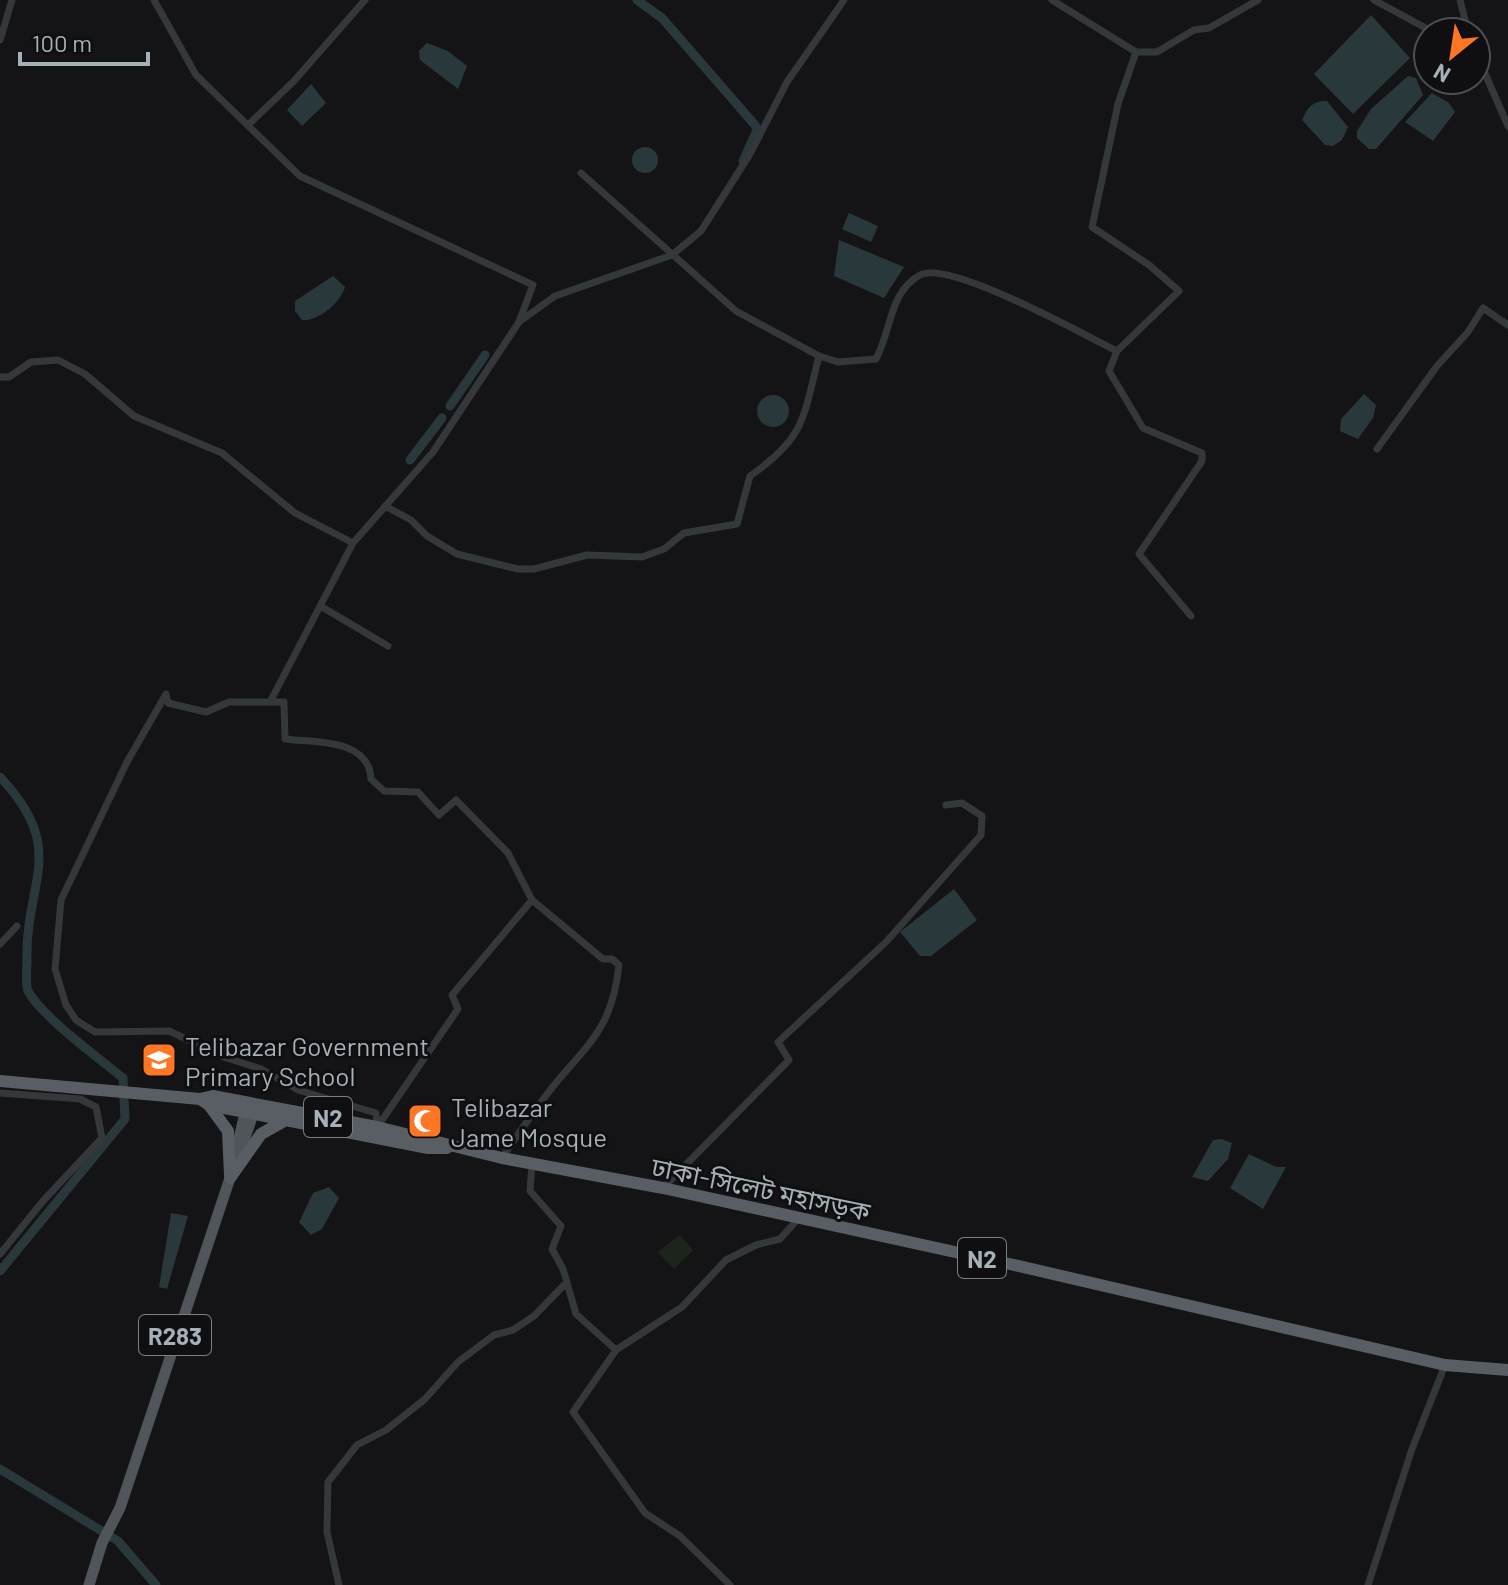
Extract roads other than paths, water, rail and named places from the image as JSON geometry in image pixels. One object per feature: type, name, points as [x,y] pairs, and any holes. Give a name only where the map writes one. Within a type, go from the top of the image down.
[{"type":"highway","points":[[0,1081],[245,1107],[286,1120],[428,1148],[454,1148]]},
{"type":"highway","name":"R283","points":[[205,1102],[228,1131],[230,1178]]},
{"type":"highway","name":"ঢাকা-সিলেট মহাসড়ক","points":[[245,1107],[265,1105],[377,1127],[454,1148],[663,1188],[1445,1365],[1508,1370]]},
{"type":"highway","name":"R283","points":[[230,1178],[261,1134],[286,1120]]},
{"type":"main road","name":"R283","points":[[89,1585],[102,1543],[120,1508],[230,1178],[233,1152],[245,1107]]},
{"type":"street","points":[[0,40],[12,0]]},
{"type":"street","points":[[154,0],[196,75],[300,176],[533,285],[519,322],[433,452],[353,543],[270,702]]},
{"type":"street","points":[[248,125],[294,81],[365,0]]},
{"type":"street","points":[[519,322],[555,296],[672,255],[701,231],[724,199],[787,82],[844,0]]},
{"type":"street","points":[[1052,0],[1136,52],[1157,52],[1194,30],[1209,28],[1258,0]]},
{"type":"street","points":[[1374,0],[1412,21]]},
{"type":"street","points":[[1136,52],[1118,104],[1092,227],[1149,265],[1179,291],[1117,351],[1109,371],[1143,428],[1202,453],[1202,461],[1139,554],[1191,616]]},
{"type":"street","points":[[1492,93],[1508,126]]},
{"type":"street","points":[[581,173],[736,311],[819,356],[838,362],[876,359],[893,307],[920,275],[929,272],[973,283],[1031,306],[1117,351]]},
{"type":"street","points":[[1377,449],[1437,366],[1468,332],[1483,308],[1508,325]]},
{"type":"street","points":[[385,506],[411,520],[427,536],[457,554],[518,569],[534,569],[587,555],[642,557],[664,549],[684,533],[737,524],[750,476],[778,457],[800,429],[819,356]]},
{"type":"street","points":[[0,377],[9,377],[31,362],[58,360],[85,374],[134,416],[222,453],[295,513],[353,543]]},
{"type":"street","points":[[322,607],[388,646]]},
{"type":"street","points":[[377,1127],[376,1113],[298,1090],[261,1069],[224,1057],[169,1031],[95,1032],[76,1020],[59,990],[55,969],[58,924],[68,878],[166,694],[168,703],[206,712],[229,702],[284,702],[285,739],[342,744],[358,754],[370,767],[371,779],[384,791],[418,792],[439,815],[456,800],[508,853],[532,900],[603,959],[619,965],[601,1031],[526,1121],[502,1158]]},
{"type":"street","points":[[663,1188],[789,1060],[778,1042],[886,942],[981,835],[982,816],[962,803],[946,805]]},
{"type":"street","points":[[377,1127],[458,1009],[452,995],[532,900]]},
{"type":"street","points":[[0,944],[17,926]]},
{"type":"street","points":[[0,1093],[80,1099],[96,1107],[102,1138],[43,1201],[0,1254]]},
{"type":"street","points":[[532,1164],[530,1191],[561,1226],[552,1249],[567,1282],[576,1314],[616,1350]]},
{"type":"street","points":[[730,1585],[680,1536],[645,1513],[573,1412],[616,1350],[682,1307],[726,1260],[756,1245],[780,1239],[797,1220]]},
{"type":"street","points":[[339,1585],[327,1532],[328,1482],[357,1445],[386,1430],[425,1399],[458,1362],[494,1335],[513,1330],[534,1316],[567,1282]]},
{"type":"street","points":[[1368,1585],[1412,1449],[1445,1365]]},
{"type":"waterway","points":[[637,0],[662,18],[755,125],[757,130],[743,161]]},
{"type":"waterway","points":[[450,406],[485,355]]},
{"type":"waterway","points":[[410,460],[442,418]]},
{"type":"waterway","points":[[0,777],[21,803],[33,825],[38,846],[39,866],[28,932],[28,991],[58,1025],[123,1078],[125,1119],[0,1271]]},
{"type":"waterway","points":[[0,1469],[118,1541],[156,1585]]},
{"type":"place","name":"Telibazar Government Primary School","points":[[159,1060]]},
{"type":"place","name":"Telibazar Jame Mosque","points":[[425,1121]]}]
